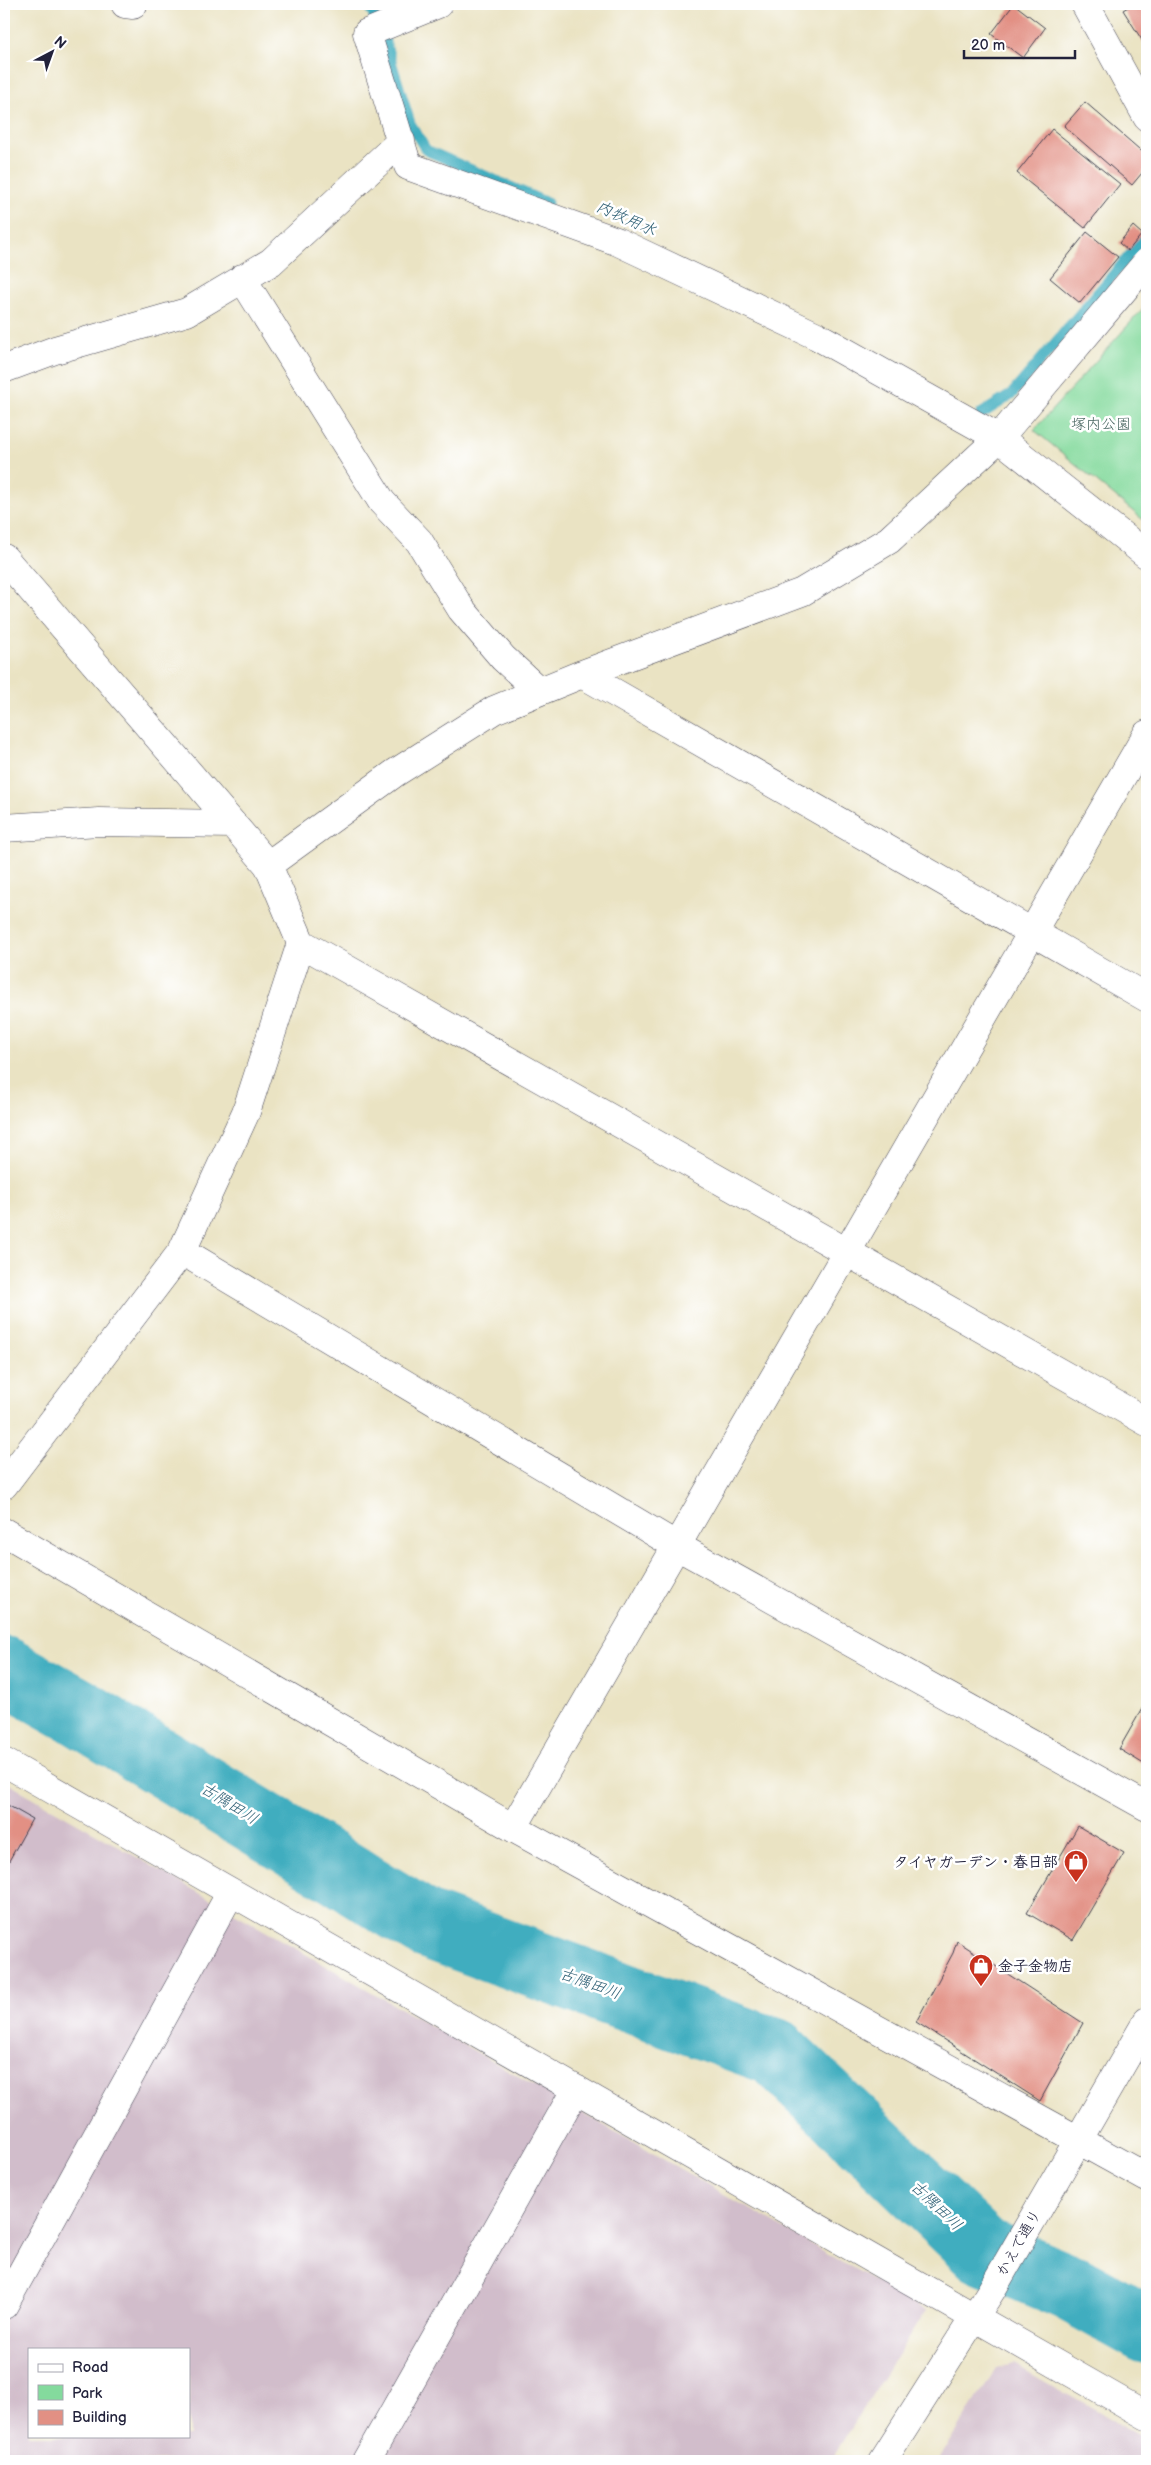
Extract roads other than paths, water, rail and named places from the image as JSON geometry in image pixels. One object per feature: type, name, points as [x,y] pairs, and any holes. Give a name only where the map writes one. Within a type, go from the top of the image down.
[{"type":"street","points":[[438,4],[367,33],[408,166],[616,240],[817,336],[999,438],[1147,555]]},
{"type":"street","points":[[1085,4],[1147,117]]},
{"type":"street","points":[[4,369],[55,350],[186,312],[271,262],[401,141]]},
{"type":"street","points":[[268,864],[403,768],[494,710],[582,674],[802,592],[889,540],[999,438],[1147,262]]},
{"type":"street","points":[[242,278],[382,502],[419,541],[461,609],[503,658],[539,691]]},
{"type":"street","points":[[4,558],[268,864],[301,943],[1147,1422]]},
{"type":"street","points":[[582,674],[1147,998]]},
{"type":"street","points":[[513,1828],[1147,734]]},
{"type":"street","points":[[4,828],[99,822],[233,824]]},
{"type":"street","points":[[4,1485],[182,1251],[246,1112],[301,943]]},
{"type":"street","points":[[182,1251],[677,1546],[1147,1807]]},
{"type":"street","points":[[4,1532],[513,1828],[1073,2150],[1147,2178]]},
{"type":"street","points":[[4,1762],[1147,2416]]},
{"type":"street","points":[[4,2305],[231,1892]]},
{"type":"street","name":"かえで通り","points":[[883,2461],[991,2291],[1147,2021]]},
{"type":"street","points":[[366,2461],[576,2089]]},
{"type":"waterway","name":"内牧用水","points":[[368,4],[375,18]]},
{"type":"waterway","name":"内牧用水","points":[[384,39],[410,123],[426,150],[547,203]]},
{"type":"waterway","points":[[981,414],[1011,395],[1147,235]]},
{"type":"waterway","name":"古隅田川","points":[[4,1670],[79,1712],[425,1924],[775,2052],[983,2251],[1069,2287],[1147,2330]]},
{"type":"place","name":"タイヤガーデン・春日部","points":[[1076,1883]]},
{"type":"place","name":"金子金物店","points":[[981,1987]]},
{"type":"park label","name":"塚内公園","points":[[1101,424]]}]
